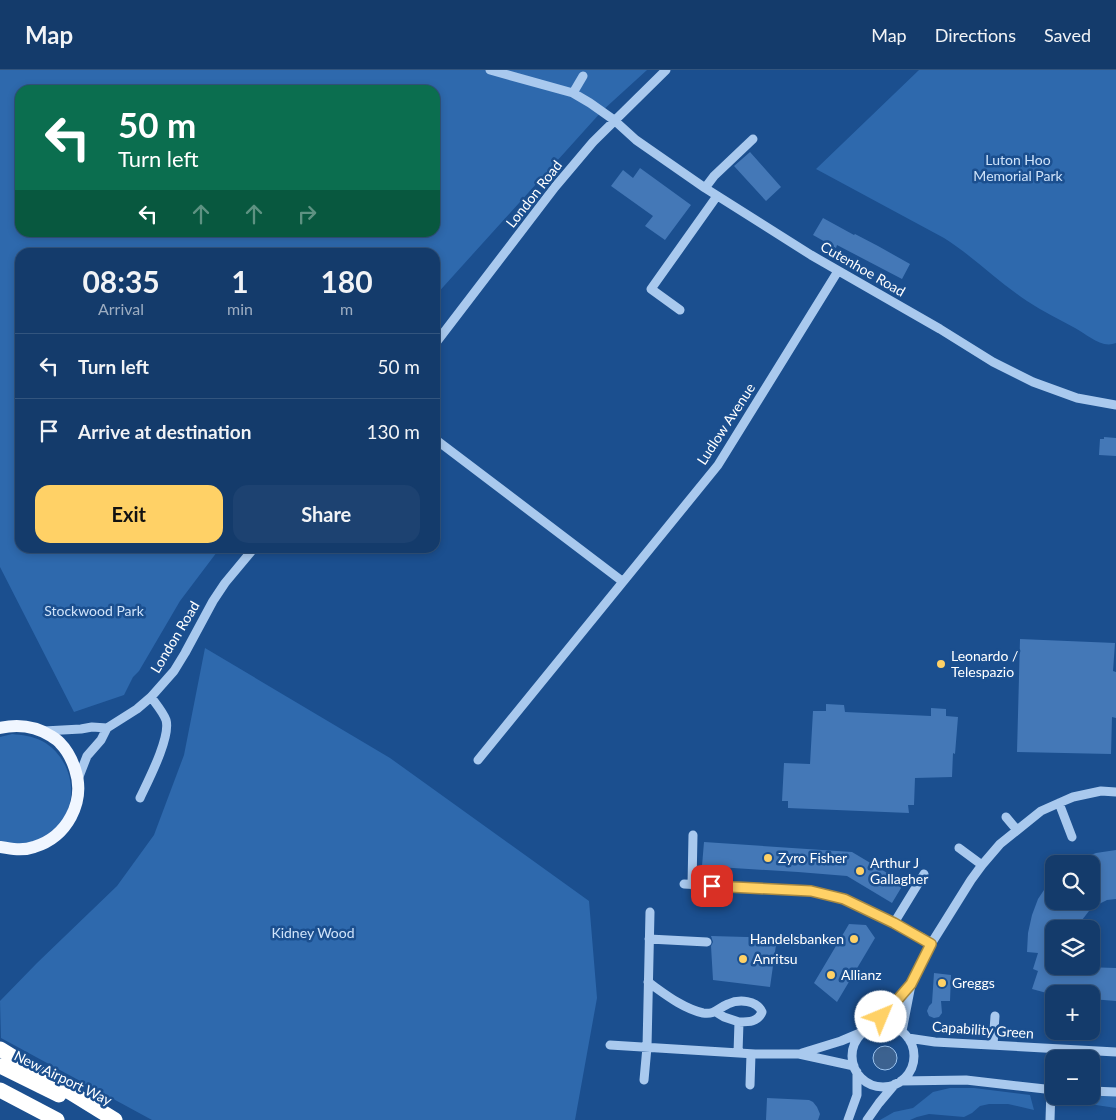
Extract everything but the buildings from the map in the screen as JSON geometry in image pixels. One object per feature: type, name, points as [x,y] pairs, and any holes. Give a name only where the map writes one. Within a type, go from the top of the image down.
[{"type":"highway","points":[[0,1049],[113,1120]]},
{"type":"highway","name":"New Airport Way","points":[[0,1066],[113,1120]]},
{"type":"highway","points":[[0,1090],[57,1120]]},
{"type":"highway","points":[[0,1098],[37,1110]]},
{"type":"main road","points":[[0,728],[28,726],[44,731],[60,743],[72,759],[78,779],[76,805],[73,814],[63,829],[49,841],[33,848],[15,850],[0,847]]},
{"type":"street","name":"Cutenhoe Road","points":[[490,70],[573,93],[590,102],[636,140],[717,196],[811,255],[940,329],[993,362],[1025,378],[1077,398],[1116,405]]},
{"type":"street","name":"London Road","points":[[440,337],[555,187],[593,142],[666,70]]},
{"type":"street","points":[[573,93],[582,76]]},
{"type":"street","points":[[705,188],[714,176],[753,139]]},
{"type":"street","points":[[680,310],[651,289],[717,196]]},
{"type":"street","name":"Ludlow Avenue","points":[[478,760],[718,465],[838,271]]},
{"type":"street","points":[[440,443],[622,581]]},
{"type":"street","name":"London Road","points":[[78,779],[87,756],[101,740],[107,728],[151,697],[174,672],[225,582],[250,553]]},
{"type":"street","points":[[140,798],[164,743],[167,730],[165,718],[151,697]]},
{"type":"street","points":[[44,731],[92,727],[107,728]]},
{"type":"street","points":[[848,1120],[856,1095],[856,1069],[852,1053],[857,1038],[893,1005],[911,984],[931,944],[982,865],[1000,844],[1041,812],[1073,797],[1101,791],[1116,792]]},
{"type":"street","points":[[1059,803],[1072,837]]},
{"type":"street","points":[[1006,817],[1017,830]]},
{"type":"street","points":[[693,835],[688,884],[811,891],[844,899],[894,923],[931,944]]},
{"type":"street","points":[[959,848],[982,865]]},
{"type":"street","points":[[894,923],[924,874]]},
{"type":"street","points":[[644,1080],[647,1048],[650,912]]},
{"type":"street","points":[[649,939],[708,942]]},
{"type":"street","points":[[648,982],[670,998],[686,1007],[703,1013],[716,1012],[726,1005],[735,1002],[755,1003],[760,1006],[762,1012],[756,1020],[748,1022],[731,1020],[716,1012]]},
{"type":"street","points":[[905,1035],[911,984]]},
{"type":"street","points":[[993,1045],[994,1016]]},
{"type":"street","points":[[738,1053],[739,1022]]},
{"type":"street","points":[[799,1054],[841,1041],[877,1025],[894,1027],[905,1035],[912,1046],[914,1056],[912,1066],[908,1074],[879,1103],[867,1120]]},
{"type":"street","name":"Capability Green","points":[[905,1035],[935,1042],[1116,1052]]},
{"type":"street","points":[[610,1045],[751,1054],[799,1054],[856,1069],[864,1080],[874,1085],[885,1086],[898,1082],[966,1080],[1045,1089]]},
{"type":"street","points":[[750,1085],[751,1054]]},
{"type":"street","points":[[1100,1091],[1116,1092]]},
{"type":"street","points":[[1050,1120],[1051,1105]]},
{"type":"green space","name":"Stockwood Park","points":[[0,70],[647,70],[602,111],[440,290],[440,248],[15,248],[15,553],[216,553],[180,601],[124,695],[74,712],[0,567]]},
{"type":"green space","name":"Luton Hoo Memorial Park","points":[[919,70],[1116,70],[1116,343],[1105,344],[1094,340],[1016,294],[966,253],[944,238],[816,169]]},
{"type":"green space","name":"Kidney Wood","points":[[205,648],[390,758],[589,901],[597,998],[575,1120],[152,1120],[1,1038],[0,1001],[117,886],[154,835],[184,755]]},
{"type":"green space","points":[[12,734],[34,738],[52,748],[67,768],[70,780],[71,793],[69,805],[65,816],[57,827],[41,838],[23,844],[0,842],[0,737]]},
{"type":"green space","points":[[950,1088],[974,1088],[1030,1095],[1034,1110],[1008,1104],[989,1104],[980,1106],[964,1117],[929,1114],[910,1120],[880,1120],[894,1112],[913,1108],[933,1092]]},
{"type":"green space","points":[[1100,1095],[1116,1096],[1116,1108],[1096,1105],[1100,1105]]},
{"type":"shaded area","points":[[885,1046],[894,1049],[897,1058],[894,1067],[885,1070],[876,1067],[873,1058],[876,1049]]},
{"type":"place","name":"Leonardo / Telespazio","points":[[941,664]]},
{"type":"place","name":"Zyro Fisher","points":[[768,858]]},
{"type":"place","name":"Arthur J Gallagher","points":[[860,871]]},
{"type":"place","name":"Handelsbanken","points":[[854,939]]},
{"type":"place","name":"Anritsu","points":[[743,959]]},
{"type":"place","name":"Allianz","points":[[831,975]]},
{"type":"place","name":"Greggs","points":[[942,983]]},
{"type":"route","points":[[712,886],[811,891],[844,899],[923,938],[931,944],[911,984],[881,1017]]}]
